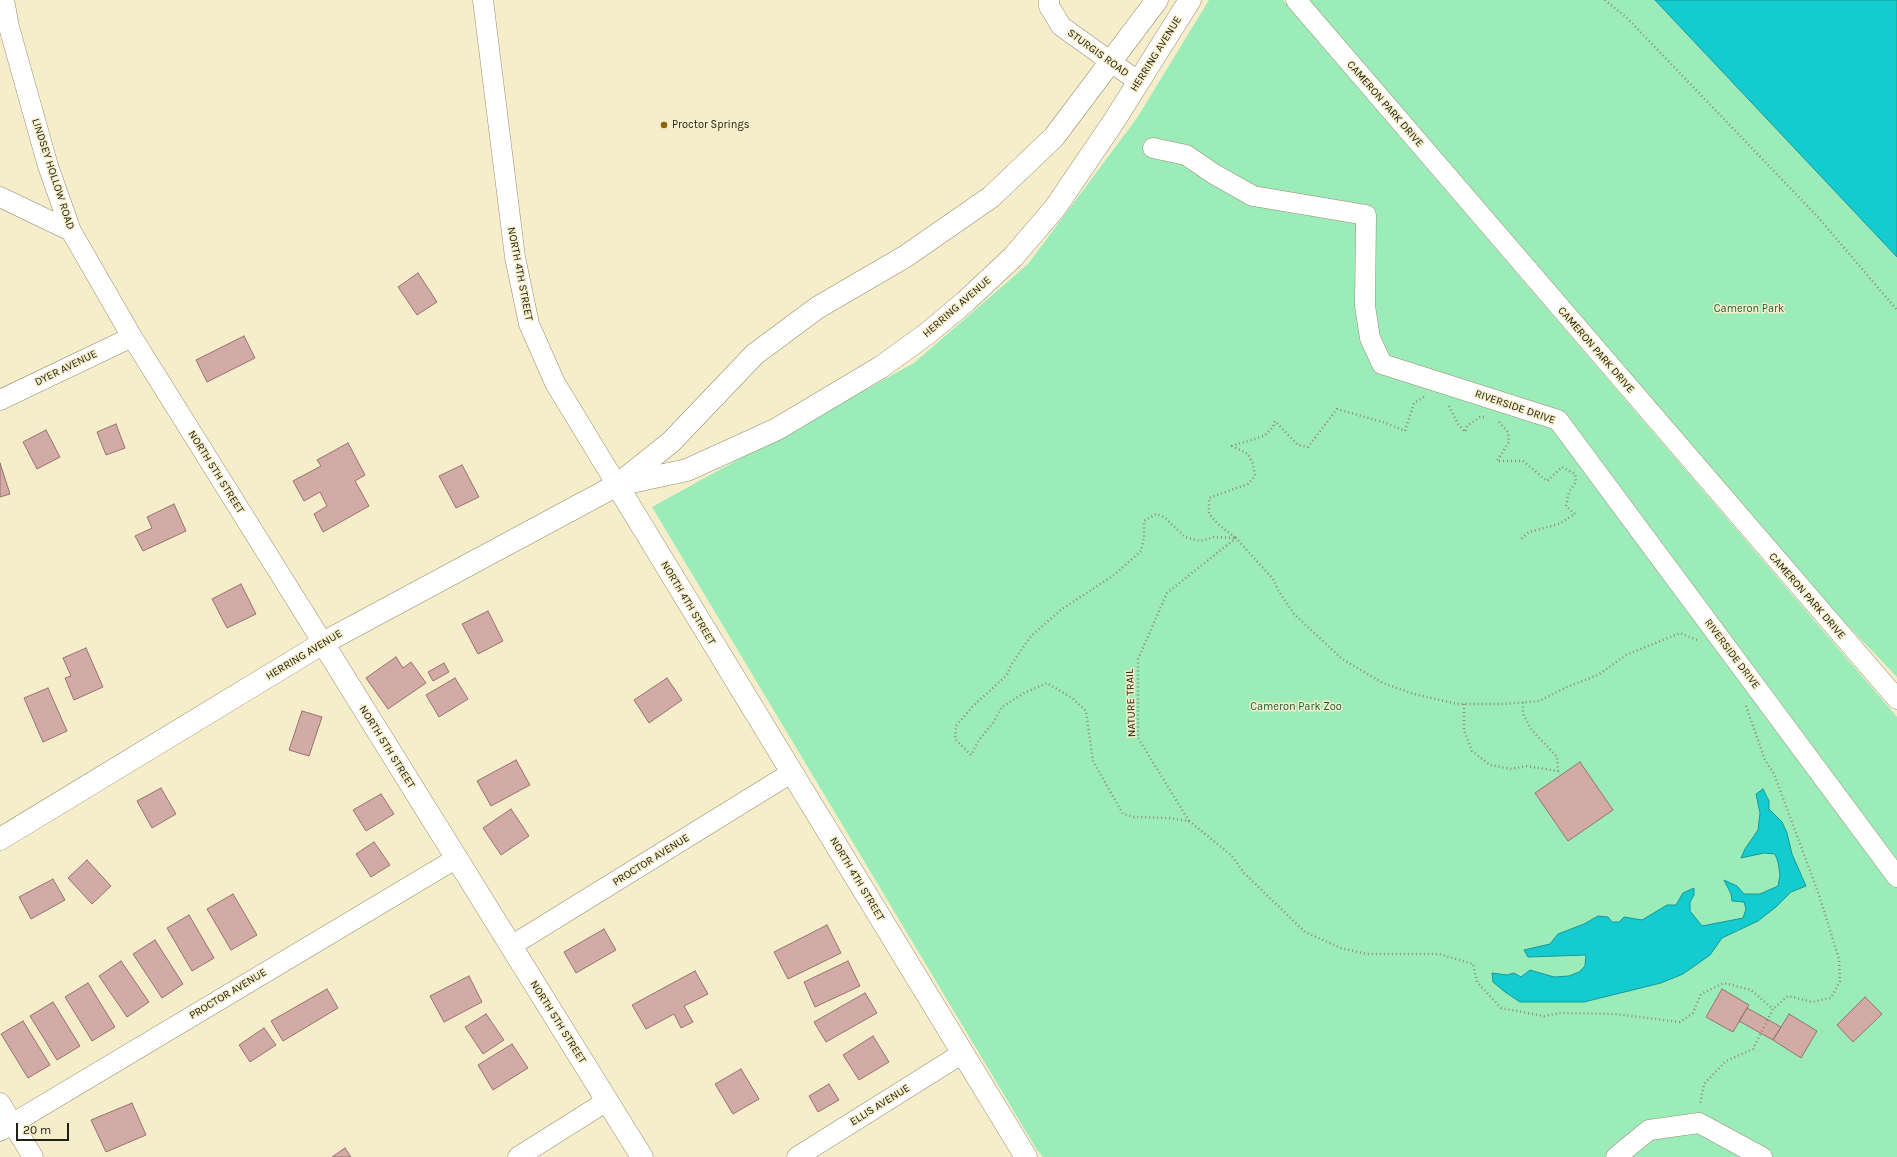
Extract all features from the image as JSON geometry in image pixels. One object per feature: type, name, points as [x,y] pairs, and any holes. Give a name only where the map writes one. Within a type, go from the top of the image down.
[{"type":"main road","name":"HERRING AVENUE","points":[[0,839],[323,643],[617,485],[671,442],[755,354],[817,308],[906,256],[991,197],[1054,137],[1157,0]]},
{"type":"main road","name":"HERRING AVENUE","points":[[617,485],[687,470],[777,429],[881,367],[928,333],[966,301],[1013,257],[1054,208],[1139,82],[1190,0]]},
{"type":"main road","name":"NORTH 4TH STREET","points":[[617,485],[1026,1157]]},
{"type":"main road","name":"NORTH 5TH STREET","points":[[323,643],[642,1157]]},
{"type":"street","name":"LINDSEY HOLLOW ROAD","points":[[4,0],[8,28],[48,166],[71,231],[132,337]]},
{"type":"street","name":"NORTH 4TH STREET","points":[[483,0],[482,6],[514,257],[529,324],[555,383],[617,485]]},
{"type":"street","name":"STURGIS ROAD","points":[[1049,0],[1049,6],[1061,26],[1139,82]]},
{"type":"street","name":"CAMERON PARK DRIVE","points":[[1296,0],[1897,699]]},
{"type":"street","name":"RIVERSIDE DRIVE","points":[[1153,148],[1186,155],[1214,174],[1253,196],[1366,215],[1365,306],[1370,338],[1382,364],[1558,420],[1897,877]]},
{"type":"street","points":[[0,197],[71,231]]},
{"type":"street","name":"DYER AVENUE","points":[[0,400],[132,337]]},
{"type":"street","name":"NORTH 5TH STREET","points":[[132,337],[323,643]]},
{"type":"street","name":"PROCTOR AVENUE","points":[[511,946],[791,773]]},
{"type":"street","name":"PROCTOR AVENUE","points":[[6,1127],[457,858]]},
{"type":"street","name":"ELLIS AVENUE","points":[[797,1157],[963,1054]]},
{"type":"street","points":[[518,1157],[607,1101]]},
{"type":"street","points":[[0,1103],[6,1127],[33,1157]]},
{"type":"street","points":[[1616,1157],[1649,1130],[1699,1122],[1762,1157]]},
{"type":"path","points":[[1606,0],[1627,18],[1817,216],[1897,310]]},
{"type":"path","points":[[1430,396],[1425,396],[1414,403],[1405,431],[1386,423],[1337,409],[1308,447],[1298,445],[1276,421],[1273,427],[1264,436],[1232,446],[1248,454],[1253,464],[1255,476],[1248,484],[1209,498],[1209,514],[1219,525],[1236,538],[1274,579],[1278,590],[1294,614],[1342,659],[1383,683],[1408,692],[1457,704],[1504,704],[1539,701],[1567,687],[1598,675],[1626,655],[1680,633],[1700,640]]},
{"type":"path","points":[[1448,404],[1458,424],[1465,432],[1467,426],[1480,417],[1489,417]]},
{"type":"path","points":[[1496,420],[1502,424],[1508,432],[1509,442],[1497,461],[1523,461],[1548,481],[1562,467],[1574,474],[1576,482],[1568,492],[1566,506],[1575,514],[1558,524],[1529,532],[1520,540]]},
{"type":"path","points":[[1236,538],[1214,537],[1200,542],[1185,537],[1164,517],[1156,514],[1144,521],[1144,537],[1141,551],[1114,575],[1062,609],[1032,636],[1011,665],[1007,675],[973,706],[956,726],[955,739],[971,755],[979,740],[993,723],[1002,707],[1024,693],[1047,683],[1072,698],[1086,711],[1093,762],[1123,814],[1134,817],[1168,818],[1189,821],[1231,854],[1244,873],[1304,932],[1341,948],[1367,954],[1400,956],[1439,954],[1473,964],[1477,982],[1501,1008],[1544,1016],[1561,1013],[1615,1014],[1680,1022],[1692,1013],[1700,994],[1724,983],[1751,990],[1773,1009]]},
{"type":"path","name":"NATURE TRAIL","points":[[1189,821],[1138,738],[1138,658],[1167,593],[1236,538]]},
{"type":"path","points":[[1464,704],[1464,730],[1472,751],[1490,765],[1512,769],[1526,766],[1558,771],[1556,757],[1531,729],[1523,714],[1523,702]]},
{"type":"path","points":[[1700,1105],[1704,1084],[1726,1061],[1753,1049],[1773,1009],[1788,996],[1812,1002],[1831,998],[1840,981],[1838,959],[1819,895],[1774,774],[1765,760],[1744,702]]},
{"type":"green space","name":"Cameron Park Zoo","points":[[1209,0],[1283,0],[1897,717],[1897,1157],[1043,1157],[1037,1150],[652,507],[914,363],[1028,264],[1137,118]]},
{"type":"green space","name":"Cameron Park","points":[[1296,0],[1655,0],[1897,257],[1897,677],[1696,467]]},
{"type":"water","points":[[1655,0],[1897,0],[1897,257]]},
{"type":"water","points":[[1763,789],[1769,801],[1769,809],[1782,822],[1787,833],[1792,854],[1806,886],[1791,892],[1776,907],[1758,921],[1722,938],[1710,955],[1683,974],[1661,983],[1584,1002],[1520,1002],[1493,982],[1492,973],[1507,975],[1514,973],[1521,977],[1530,970],[1554,977],[1569,976],[1579,972],[1585,966],[1586,955],[1528,957],[1524,950],[1550,944],[1558,934],[1584,924],[1598,916],[1608,917],[1612,922],[1619,922],[1624,917],[1642,920],[1667,905],[1676,905],[1683,893],[1694,888],[1694,895],[1690,902],[1690,911],[1702,926],[1743,918],[1746,909],[1744,902],[1732,901],[1731,894],[1724,880],[1737,886],[1744,894],[1760,894],[1778,886],[1780,875],[1775,854],[1764,853],[1741,858],[1745,849],[1758,830],[1760,813],[1756,794]]},
{"type":"building","points":[[418,273],[437,302],[417,315],[398,287]]},
{"type":"building","points":[[244,336],[255,358],[207,382],[196,360]]},
{"type":"building","points":[[116,424],[125,448],[106,455],[97,432]]},
{"type":"building","points":[[46,430],[60,457],[37,469],[23,442]]},
{"type":"building","points":[[348,443],[365,475],[355,481],[369,506],[323,532],[314,514],[327,506],[320,492],[304,501],[293,481],[321,466],[317,460]]},
{"type":"building","points":[[0,463],[10,494],[0,497]]},
{"type":"building","points":[[462,465],[479,497],[456,508],[439,476]]},
{"type":"building","points":[[174,504],[186,531],[143,551],[135,536],[152,528],[147,517]]},
{"type":"building","points":[[241,584],[256,614],[227,628],[212,599]]},
{"type":"building","points":[[488,611],[503,641],[478,654],[462,624]]},
{"type":"building","points":[[86,648],[103,687],[74,700],[65,678],[71,676],[63,658]]},
{"type":"building","points":[[396,657],[403,668],[411,662],[426,683],[388,709],[366,678]]},
{"type":"building","points":[[444,663],[449,672],[433,681],[428,672]]},
{"type":"building","points":[[455,678],[468,699],[439,717],[426,695]]},
{"type":"building","points":[[667,678],[682,700],[649,723],[634,700]]},
{"type":"building","points":[[48,688],[67,731],[43,742],[24,698]]},
{"type":"building","points":[[302,711],[322,717],[309,756],[289,750]]},
{"type":"building","points":[[516,760],[530,785],[491,806],[477,781]]},
{"type":"building","points":[[1580,762],[1613,810],[1568,841],[1535,793]]},
{"type":"building","points":[[161,788],[176,814],[152,828],[137,801]]},
{"type":"building","points":[[381,794],[394,814],[366,831],[353,810]]},
{"type":"building","points":[[511,809],[529,836],[501,855],[483,828]]},
{"type":"building","points":[[374,842],[390,865],[371,877],[356,854]]},
{"type":"building","points":[[87,860],[111,886],[92,904],[68,878]]},
{"type":"building","points":[[53,879],[65,900],[31,919],[19,897]]},
{"type":"building","points":[[233,894],[257,935],[231,950],[207,909]]},
{"type":"building","points":[[189,915],[214,958],[192,971],[167,928]]},
{"type":"building","points":[[827,925],[841,953],[788,979],[774,952]]},
{"type":"building","points":[[604,929],[616,950],[576,973],[564,952]]},
{"type":"building","points":[[155,940],[183,984],[162,998],[133,954]]},
{"type":"building","points":[[121,961],[149,1002],[127,1017],[99,976]]},
{"type":"building","points":[[848,961],[860,986],[815,1007],[804,982]]},
{"type":"building","points":[[695,971],[708,994],[684,1006],[693,1022],[681,1028],[674,1014],[646,1029],[632,1005]]},
{"type":"building","points":[[469,976],[482,1002],[444,1022],[430,996]]},
{"type":"building","points":[[88,983],[115,1027],[92,1041],[65,997]]},
{"type":"building","points":[[327,989],[338,1008],[283,1041],[271,1021]]},
{"type":"building","points":[[1722,989],[1749,1005],[1733,1032],[1706,1017]]},
{"type":"building","points":[[865,993],[877,1013],[826,1042],[814,1022]]},
{"type":"building","points":[[1865,997],[1882,1014],[1853,1042],[1837,1025]]},
{"type":"building","points":[[53,1002],[80,1046],[57,1060],[30,1016]]},
{"type":"building","points":[[1747,1008],[1781,1027],[1773,1040],[1739,1021]]},
{"type":"building","points":[[486,1014],[504,1040],[483,1054],[465,1027]]},
{"type":"building","points":[[1789,1014],[1817,1031],[1801,1058],[1773,1040]]},
{"type":"building","points":[[23,1021],[50,1065],[28,1078],[1,1034]]},
{"type":"building","points":[[264,1028],[276,1045],[250,1062],[239,1045]]},
{"type":"building","points":[[873,1036],[889,1062],[859,1080],[843,1055]]},
{"type":"building","points":[[512,1044],[528,1068],[493,1090],[478,1065]]},
{"type":"building","points":[[741,1069],[759,1099],[733,1114],[715,1084]]},
{"type":"building","points":[[829,1084],[839,1100],[818,1112],[809,1096]]},
{"type":"building","points":[[132,1103],[146,1135],[106,1152],[91,1120]]},
{"type":"building","points":[[345,1148],[351,1157],[332,1157]]},
{"type":"place","name":"Proctor Springs","points":[[664,125]]}]
